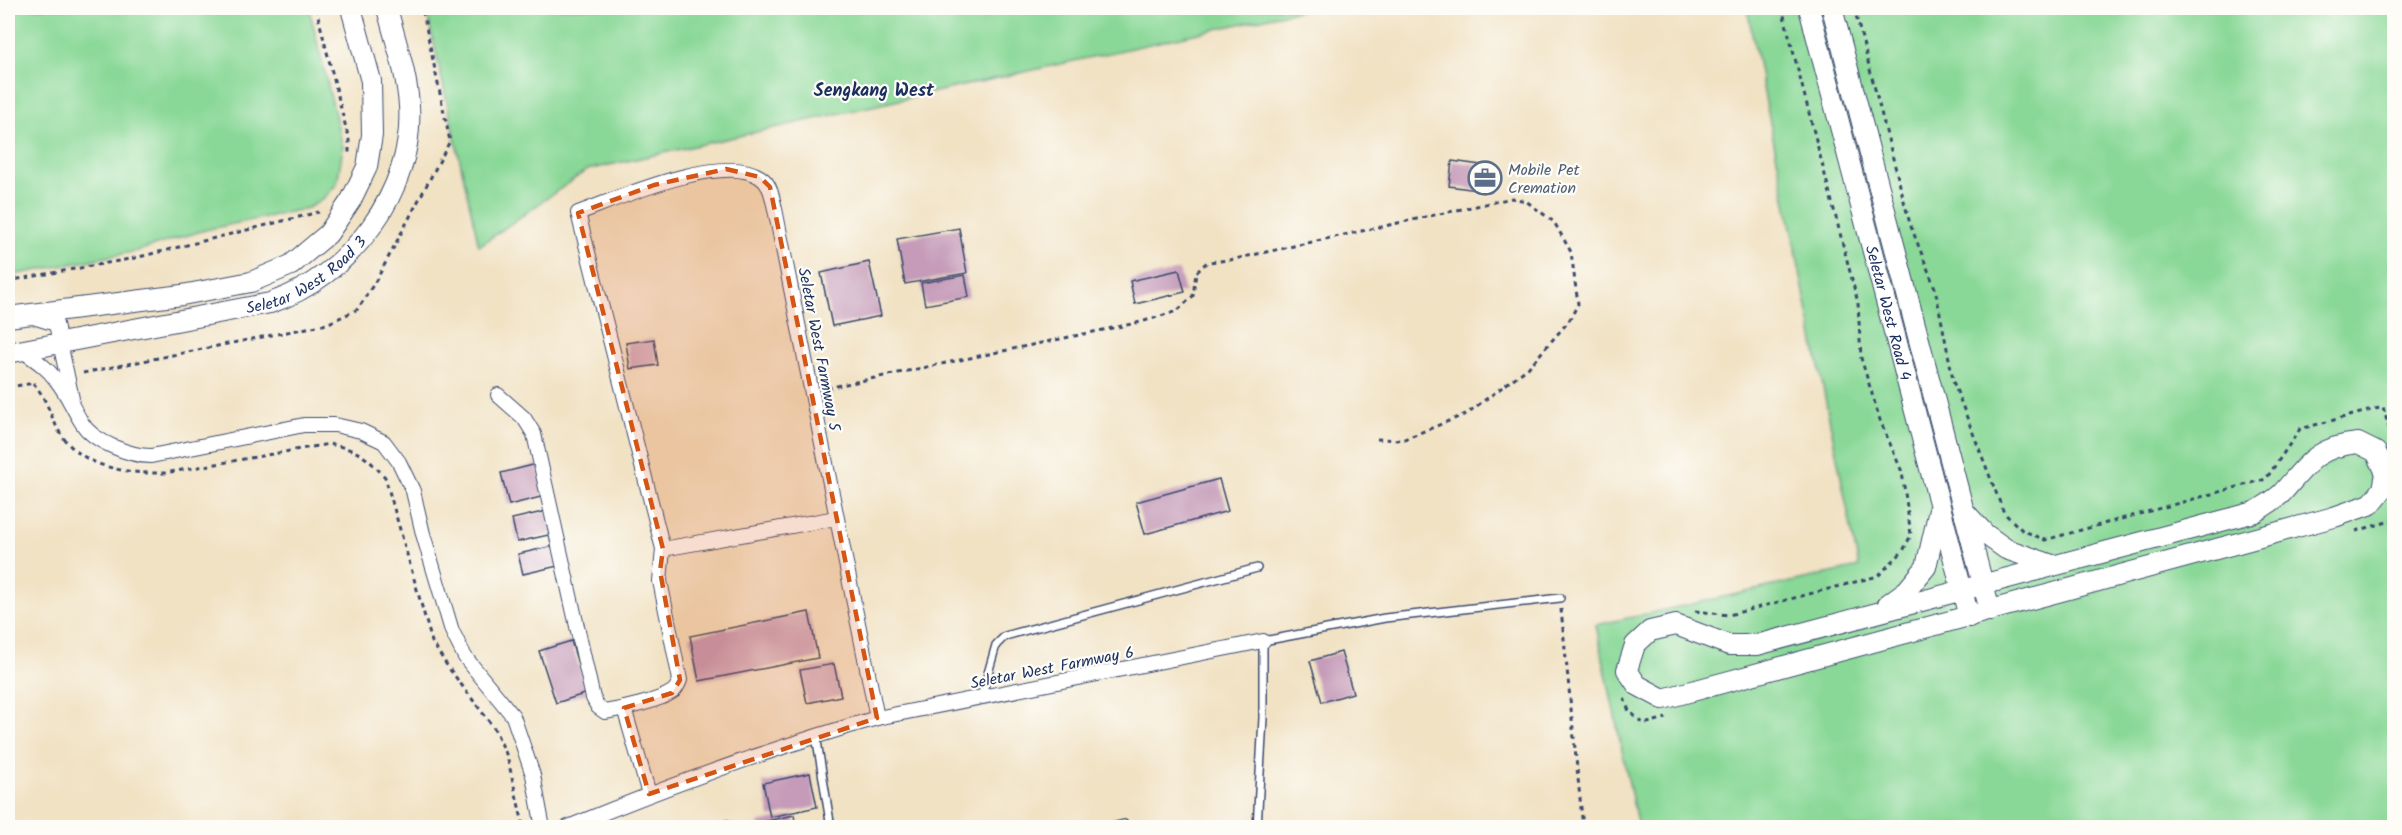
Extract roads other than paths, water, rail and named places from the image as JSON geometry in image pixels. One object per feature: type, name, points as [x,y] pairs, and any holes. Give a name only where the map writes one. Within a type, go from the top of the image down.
[{"type":"main road","name":"Seletar West Road 3","points":[[15,316],[182,295],[251,282],[291,265],[328,234],[351,200],[367,167],[372,135],[371,81],[351,8]]},
{"type":"main road","name":"Seletar West Road 3","points":[[14,352],[270,303],[286,297],[327,272],[354,247],[373,223],[390,194],[404,160],[409,107],[407,87],[387,8]]},
{"type":"main road","name":"Seletar West Road 4","points":[[1809,8],[1969,617]]},
{"type":"main road","name":"Seletar West Road 4","points":[[1832,8],[1990,611]]},
{"type":"main road","points":[[2358,442],[2376,452],[2386,473],[2383,489],[2371,504],[2323,520],[1663,699],[1636,685],[1627,670],[1635,645],[1650,631],[1676,626],[1729,645],[1756,645],[1961,589],[2255,512],[2280,495],[2297,473],[2317,455],[2338,445],[2358,442]]},
{"type":"main road","points":[[1876,612],[1907,590],[1926,567],[1939,508]]},
{"type":"main road","points":[[1963,509],[1985,534],[2006,549],[2052,565]]},
{"type":"street","name":"Seletar West Farmway 5","points":[[663,549],[578,213],[654,184],[726,169],[760,177],[770,188],[878,718]]},
{"type":"street","points":[[15,316],[56,324],[60,342],[62,377],[82,424],[89,431],[135,456],[151,456],[303,425],[335,425],[362,431],[384,442],[399,462],[413,490],[423,534],[452,631],[465,657],[513,716],[533,775],[543,828]]},
{"type":"street","points":[[14,352],[39,362],[62,377]]},
{"type":"street","points":[[498,395],[525,418],[534,434],[592,698],[605,712],[672,693],[678,687],[680,680],[660,581],[663,549],[836,518]]},
{"type":"street","name":"Seletar West Farmway 6","points":[[566,828],[649,795],[816,735],[878,718],[1263,641]]},
{"type":"street","points":[[624,708],[649,795]]},
{"type":"lane","points":[[981,698],[996,645],[1005,636],[1257,568]]},
{"type":"lane","name":"Seletar West Farmway 6","points":[[1263,641],[1385,618],[1560,598]]},
{"type":"lane","points":[[1257,828],[1263,718],[1263,641]]},
{"type":"lane","points":[[816,735],[831,828]]},
{"type":"lane","points":[[1108,828],[1124,824]]},
{"type":"place","name":"Mobile Pet Cremation","points":[[1485,178]]},
{"type":"district","name":"Sengkang West","points":[[874,90]]}]
